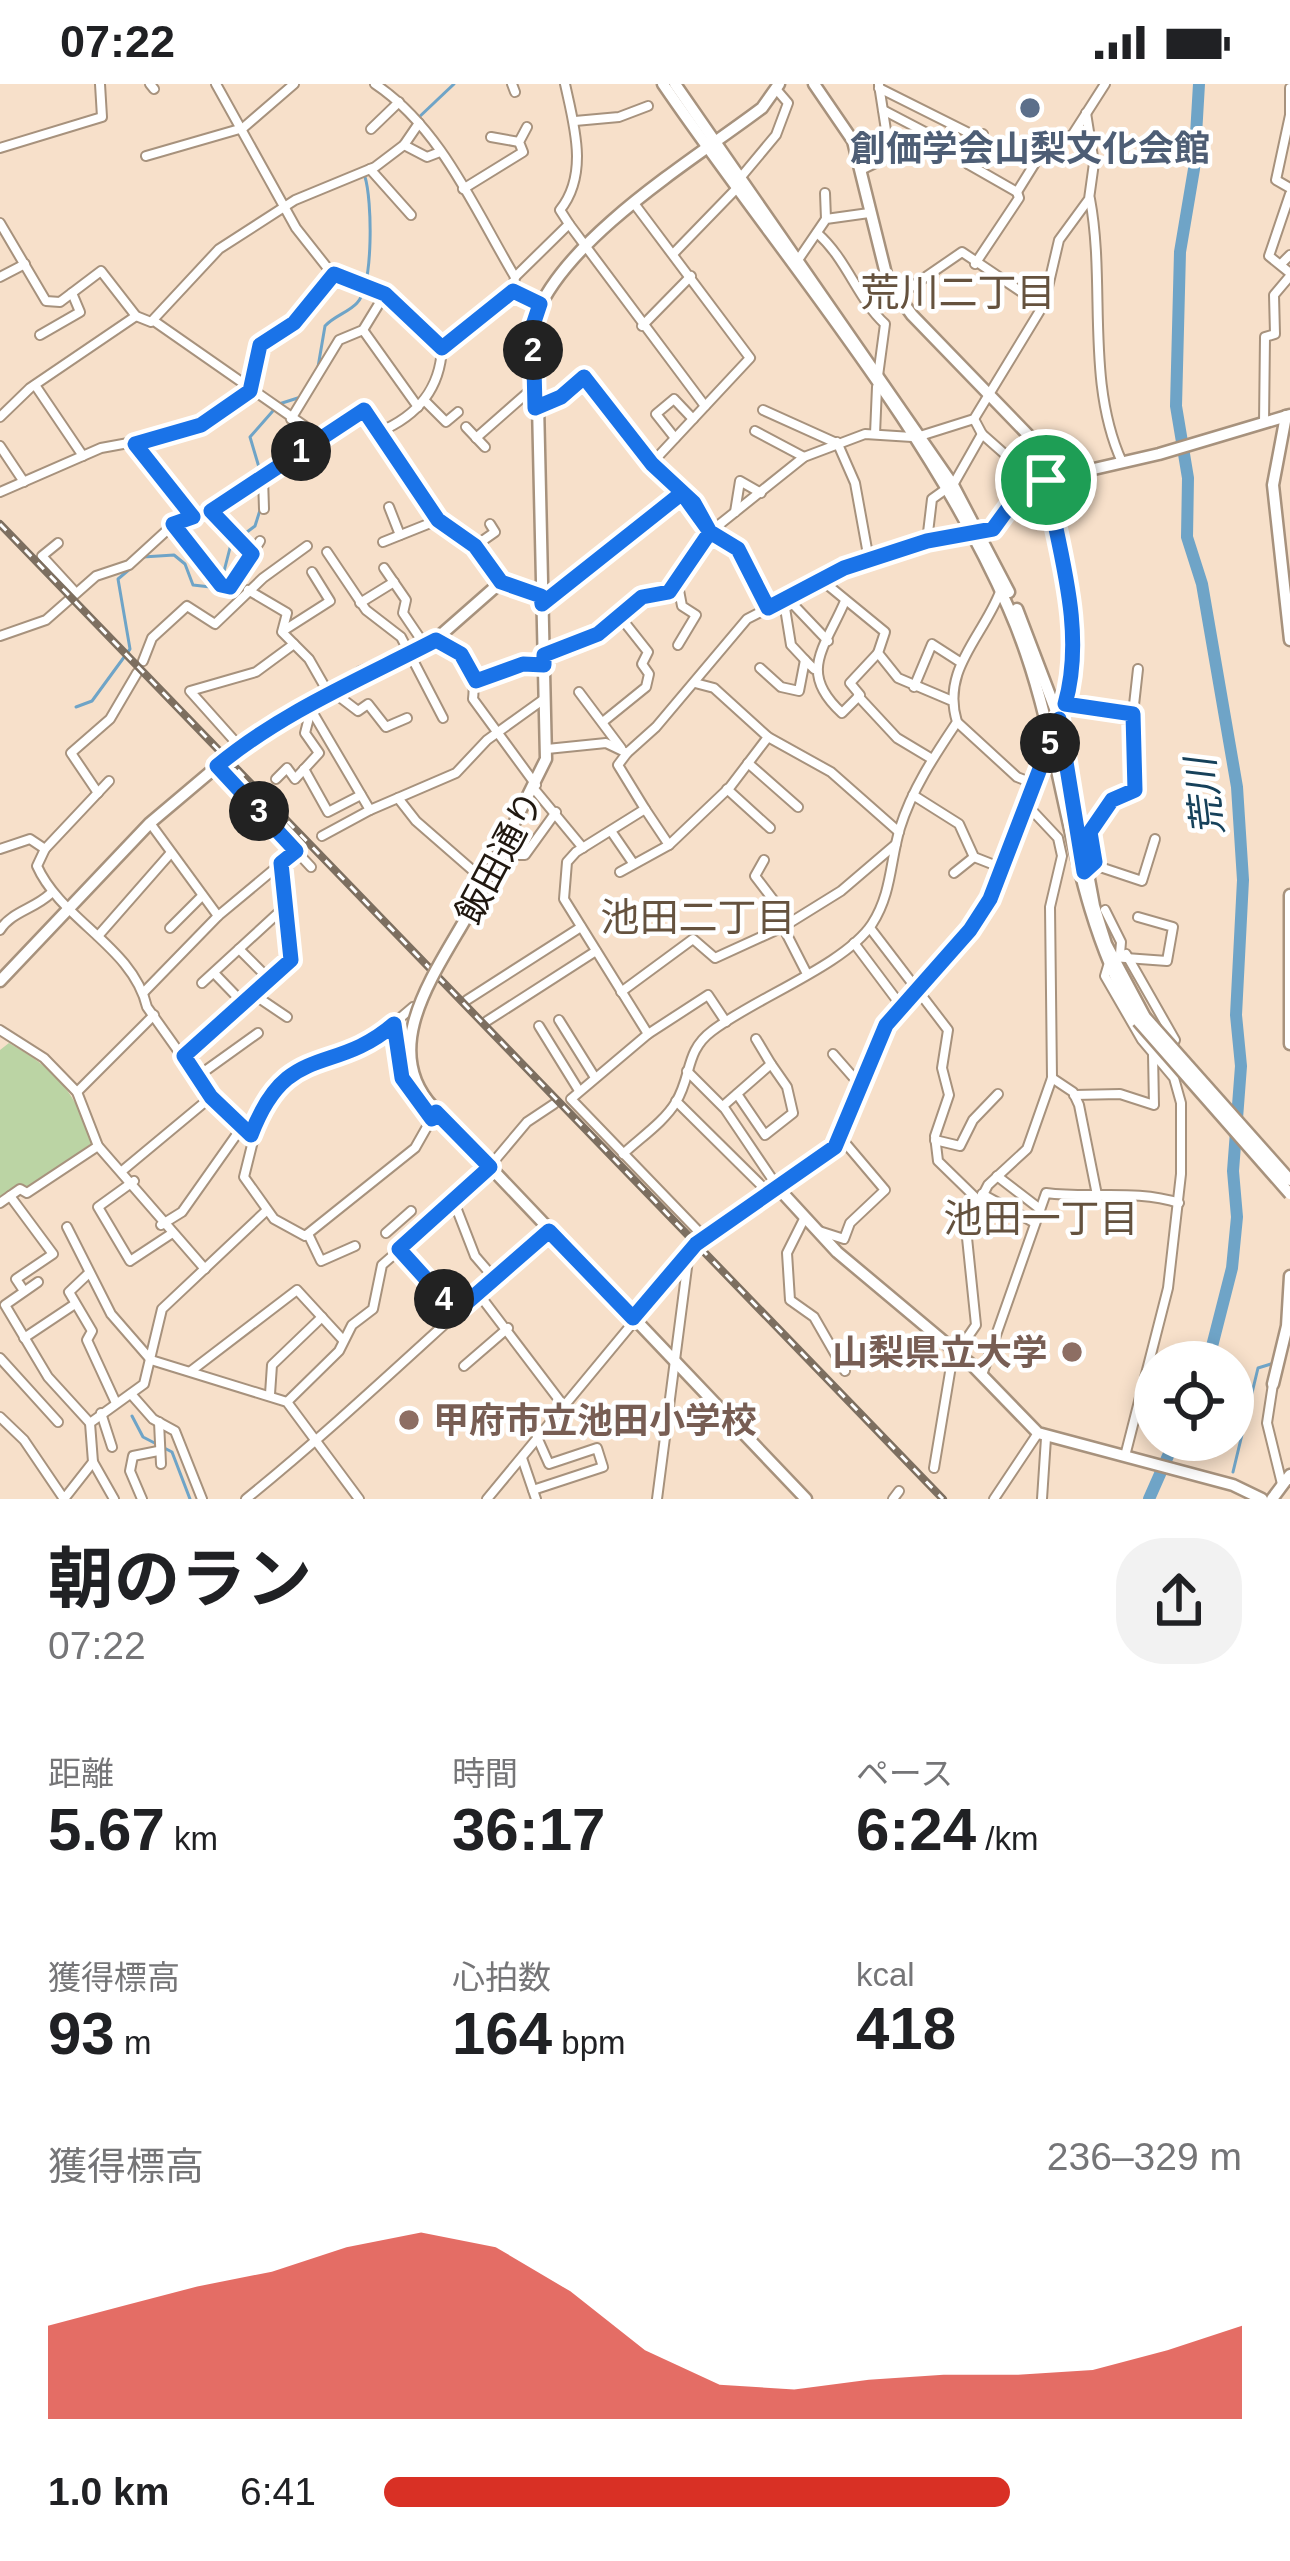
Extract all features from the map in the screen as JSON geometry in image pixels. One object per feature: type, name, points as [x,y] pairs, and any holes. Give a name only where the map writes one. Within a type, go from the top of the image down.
[{"type":"street","points":[[0,148],[102,117],[100,84]]},
{"type":"street","points":[[216,84],[285,207],[334,274],[385,294],[442,348]]},
{"type":"street","points":[[146,156],[243,128],[294,84]]},
{"type":"street","points":[[375,84],[399,102],[441,152],[515,277]]},
{"type":"street","points":[[564,84],[575,121],[576,186],[560,210],[705,406]]},
{"type":"street","points":[[664,84],[713,145]]},
{"type":"street","points":[[675,84],[977,533],[1059,719],[1089,869],[1116,958],[1175,1040],[1157,1064]]},
{"type":"street","points":[[487,1499],[688,1252],[828,1155],[841,1138],[879,1039],[970,930],[1002,868],[1065,704],[1073,667],[1072,615],[1046,480],[1029,432],[897,297],[880,262],[848,132],[814,84]]},
{"type":"street","points":[[976,264],[1040,155],[1065,141],[1104,84]]},
{"type":"street","points":[[513,291],[540,304],[588,246],[761,108],[778,86],[788,103],[779,128],[739,183],[674,253]]},
{"type":"street","points":[[879,86],[890,156]]},
{"type":"street","points":[[879,86],[982,137],[968,164]]},
{"type":"street","points":[[1263,423],[1265,337],[1275,334],[1274,295],[1290,274],[1269,256],[1290,191],[1276,180],[1290,115],[1290,88]]},
{"type":"street","points":[[371,129],[399,102]]},
{"type":"street","points":[[575,121],[619,117],[648,106]]},
{"type":"street","points":[[883,110],[951,146],[968,164],[1017,192]]},
{"type":"street","points":[[1086,112],[1094,163],[1089,199],[1099,345],[1113,444],[1125,462]]},
{"type":"street","points":[[154,321],[219,249],[285,207],[370,170],[404,145],[419,123]]},
{"type":"street","points":[[463,189],[523,152],[519,142],[527,127]]},
{"type":"street","points":[[491,137],[519,142]]},
{"type":"street","points":[[404,145],[427,157],[441,152]]},
{"type":"street","points":[[860,170],[890,156],[951,146]]},
{"type":"street","points":[[370,170],[411,215]]},
{"type":"street","points":[[739,183],[798,260],[878,382]]},
{"type":"street","points":[[798,260],[826,219],[825,193]]},
{"type":"street","points":[[476,681],[544,660],[598,634],[642,597],[669,592],[710,532],[804,457],[836,442],[875,434],[916,436],[974,418],[1045,299],[1059,240],[1089,199]]},
{"type":"street","points":[[636,206],[749,358],[652,464]]},
{"type":"street","points":[[826,219],[869,213]]},
{"type":"street","points":[[0,223],[46,301],[60,302],[101,272],[136,316],[154,321],[238,374],[250,391],[320,436]]},
{"type":"street","points":[[379,432],[422,404],[441,370],[442,348],[513,291],[515,277],[569,224]]},
{"type":"street","points":[[817,233],[845,262],[871,311],[885,324],[875,434]]},
{"type":"street","points":[[897,297],[962,253],[1020,291],[1045,299]]},
{"type":"street","points":[[1281,264],[1290,255]]},
{"type":"street","points":[[0,277],[25,264]]},
{"type":"street","points":[[0,492],[83,456],[201,425],[250,391],[260,345],[294,323],[334,274]]},
{"type":"street","points":[[642,326],[691,276]]},
{"type":"street","points":[[40,335],[80,312],[72,293]]},
{"type":"street","points":[[291,418],[339,340],[363,330],[385,294]]},
{"type":"street","name":"飯田通り","points":[[540,304],[533,325],[547,748],[536,788],[410,1030],[410,1072],[434,1113],[806,1499]]},
{"type":"street","points":[[0,417],[35,386],[136,316]]},
{"type":"street","points":[[363,330],[422,404],[446,422],[458,412]]},
{"type":"street","points":[[535,408],[561,397],[584,377],[710,532],[738,549],[768,608]]},
{"type":"street","points":[[35,386],[83,456]]},
{"type":"street","points":[[476,438],[534,387]]},
{"type":"street","points":[[675,438],[656,414],[674,399],[693,419]]},
{"type":"street","points":[[0,636],[46,620],[95,576],[129,565],[173,524],[211,511],[364,410],[438,520],[475,546],[501,582],[541,600],[682,493]]},
{"type":"street","points":[[763,410],[836,442],[855,483],[869,560]]},
{"type":"street","points":[[669,844],[618,765],[747,619],[869,560],[927,541],[993,529],[1020,494],[1046,480],[1288,415],[1274,480],[1290,640]]},
{"type":"street","points":[[974,418],[982,434],[1016,464],[1020,494]]},
{"type":"street","points":[[466,427],[485,447]]},
{"type":"street","points":[[755,430],[804,457]]},
{"type":"street","points":[[927,541],[932,499],[950,487],[982,434]]},
{"type":"street","points":[[135,444],[193,517]]},
{"type":"street","points":[[0,446],[24,482]]},
{"type":"street","points":[[263,476],[264,508]]},
{"type":"street","points":[[1274,480],[1290,483]]},
{"type":"street","points":[[735,513],[740,481],[761,494]]},
{"type":"street","points":[[389,507],[400,535]]},
{"type":"street","points":[[211,511],[252,554]]},
{"type":"street","points":[[382,542],[438,520]]},
{"type":"street","points":[[173,524],[221,585],[230,587],[260,541]]},
{"type":"street","points":[[475,546],[495,532],[490,524]]},
{"type":"street","points":[[934,1468],[956,1352],[976,1325],[966,1228],[980,1197],[1027,1149],[1052,1078],[1050,907],[1067,853],[1052,738],[977,533]]},
{"type":"street","points":[[58,543],[42,556],[76,593]]},
{"type":"street","points":[[143,662],[152,638],[187,606],[214,624],[248,590],[308,546]]},
{"type":"street","points":[[327,552],[360,603],[395,631],[442,718]]},
{"type":"street","points":[[384,568],[406,600],[403,613],[430,642],[461,654],[476,681],[473,699],[494,734],[583,848]]},
{"type":"street","points":[[282,632],[330,601],[312,572]]},
{"type":"street","points":[[360,603],[394,582]]},
{"type":"street","points":[[0,981],[150,823],[259,731],[310,708],[362,672],[430,642],[501,582]]},
{"type":"street","points":[[824,582],[885,632],[878,653],[850,683],[858,697],[897,738],[932,759]]},
{"type":"street","points":[[678,583],[682,607],[696,616],[678,645]]},
{"type":"street","points":[[248,590],[287,613],[282,632]]},
{"type":"street","points":[[1001,591],[960,662],[950,700],[957,722],[1016,777],[1035,784]]},
{"type":"street","points":[[786,601],[827,641]]},
{"type":"street","points":[[786,601],[791,645],[814,669],[821,694],[842,713],[858,697]]},
{"type":"street","points":[[814,669],[845,602]]},
{"type":"street","points":[[604,721],[646,687],[650,674],[642,664],[648,652],[618,614]]},
{"type":"street","points":[[282,632],[331,693],[358,711],[368,704],[386,727],[406,718]]},
{"type":"street","points":[[240,747],[190,692],[256,672],[294,644]]},
{"type":"street","points":[[914,687],[932,644],[960,662]]},
{"type":"street","points":[[878,653],[891,673],[950,700]]},
{"type":"street","points":[[760,668],[781,687],[799,691],[805,660]]},
{"type":"street","points":[[1089,869],[1090,832],[1112,800],[1135,790],[1133,714],[1138,669]]},
{"type":"street","points":[[98,793],[71,753],[110,719],[137,674]]},
{"type":"street","points":[[694,683],[714,688],[768,736],[831,772],[898,838]]},
{"type":"street","points":[[579,692],[625,752]]},
{"type":"street","points":[[322,836],[455,773],[494,734],[545,698]]},
{"type":"street","points":[[1065,704],[1133,714]]},
{"type":"street","points":[[276,779],[287,768],[295,779],[319,753],[304,733],[310,708]]},
{"type":"street","points":[[310,708],[370,810]]},
{"type":"street","points":[[623,1154],[676,1102],[691,1052],[726,1022],[806,972],[838,958],[870,928],[896,868],[898,838],[913,795],[957,722]]},
{"type":"street","points":[[620,872],[669,844],[727,789],[768,736]]},
{"type":"street","points":[[547,748],[606,742],[625,752]]},
{"type":"street","points":[[748,763],[798,807]]},
{"type":"street","points":[[217,766],[311,867]]},
{"type":"street","points":[[304,769],[328,812],[361,795]]},
{"type":"street","points":[[109,781],[45,849],[37,866],[50,894],[98,936],[144,992],[154,1016],[211,1097],[251,1135]]},
{"type":"street","points":[[727,789],[770,828]]},
{"type":"street","points":[[913,795],[959,824],[974,857],[1002,868]]},
{"type":"street","points":[[398,798],[416,821],[487,882]]},
{"type":"street","points":[[1028,805],[1067,853],[1142,1019],[1290,1194]]},
{"type":"street","points":[[645,809],[567,862],[564,899],[648,1034]]},
{"type":"street","points":[[500,855],[525,855],[556,812]]},
{"type":"street","points":[[150,823],[218,916]]},
{"type":"street","points":[[611,831],[633,863]]},
{"type":"street","points":[[621,992],[693,939],[715,958],[787,925],[841,891],[898,838]]},
{"type":"street","points":[[0,849],[30,839],[45,849]]},
{"type":"street","points":[[1089,869],[1142,881],[1155,839]]},
{"type":"street","points":[[144,992],[218,916],[296,851]]},
{"type":"street","points":[[98,936],[170,856]]},
{"type":"street","points":[[953,873],[974,857]]},
{"type":"street","points":[[764,860],[755,876],[787,925],[806,972]]},
{"type":"street","points":[[184,1056],[291,960],[281,863]]},
{"type":"street","points":[[0,930],[10,916],[34,908],[50,894]]},
{"type":"street","points":[[1290,895],[1290,1044]]},
{"type":"street","points":[[170,928],[202,896]]},
{"type":"street","points":[[202,983],[288,904]]},
{"type":"street","points":[[1052,1078],[1075,1095],[1120,1094],[1154,1105],[1157,1064],[1153,1053],[1105,976],[1121,942],[1105,910]]},
{"type":"street","points":[[1116,958],[1167,961],[1173,927],[1138,917]]},
{"type":"street","points":[[467,1000],[581,927]]},
{"type":"street","points":[[870,928],[948,1030],[942,1068],[949,1095],[935,1140],[938,1161],[980,1197],[1035,1223]]},
{"type":"street","points":[[854,943],[902,1007]]},
{"type":"street","points":[[238,949],[269,979]]},
{"type":"street","points":[[487,1021],[596,951]]},
{"type":"street","points":[[214,973],[243,1003]]},
{"type":"street","points":[[254,994],[287,1017]]},
{"type":"street","points":[[704,1237],[571,1099],[648,1034],[708,995],[726,1022]]},
{"type":"street","points":[[394,1024],[402,1078],[434,1113],[415,1148],[308,1234],[290,1231],[266,1211],[244,1177],[260,1113],[293,1069],[372,1042],[413,1007]]},
{"type":"street","points":[[76,1092],[154,1016]]},
{"type":"street","points":[[1142,1019],[1290,1180]]},
{"type":"street","points":[[559,1020],[594,1076]]},
{"type":"street","points":[[539,1026],[578,1089]]},
{"type":"street","points":[[0,1030],[44,1058],[76,1092],[98,1146],[134,1181],[161,1225],[205,1270]]},
{"type":"street","points":[[198,1076],[258,1033]]},
{"type":"street","points":[[737,1094],[765,1135],[793,1113],[787,1087],[756,1039]]},
{"type":"street","points":[[833,1054],[861,1086]]},
{"type":"street","points":[[723,1106],[771,1064]]},
{"type":"street","points":[[1125,1456],[1168,1288],[1179,1203],[1181,1103],[1174,1078],[1157,1064]]},
{"type":"street","points":[[687,1071],[723,1106],[774,1192]]},
{"type":"street","points":[[935,1140],[960,1146],[973,1120],[998,1094]]},
{"type":"street","points":[[1075,1095],[1098,1200]]},
{"type":"street","points":[[122,1171],[211,1097]]},
{"type":"street","points":[[676,1102],[956,1352],[1042,1436],[1233,1485],[1262,1499]]},
{"type":"street","points":[[286,1402],[344,1341],[352,1325],[373,1309],[378,1273],[399,1249],[490,1167],[527,1122],[554,1104]]},
{"type":"street","points":[[161,1225],[182,1211],[242,1127]]},
{"type":"street","points":[[817,1231],[844,1238],[850,1222],[885,1190],[841,1138]]},
{"type":"street","points":[[0,1203],[20,1189],[27,1193],[98,1146]]},
{"type":"street","points":[[998,1177],[1040,1209]]},
{"type":"street","points":[[134,1181],[98,1207],[130,1261],[171,1234]]},
{"type":"street","points":[[982,1376],[1046,1193],[1098,1200],[1148,1193],[1179,1203]]},
{"type":"street","points":[[10,1196],[53,1254],[16,1279],[24,1291]]},
{"type":"street","points":[[454,1202],[475,1256],[494,1279]]},
{"type":"street","points":[[90,1423],[144,1384],[162,1309],[266,1211]]},
{"type":"street","points":[[386,1233],[411,1211]]},
{"type":"street","points":[[805,1217],[787,1252],[790,1300],[814,1317],[845,1371]]},
{"type":"street","points":[[396,1224],[410,1240]]},
{"type":"street","points":[[67,1227],[111,1314],[151,1360],[286,1402],[359,1499]]},
{"type":"street","points":[[246,1499],[297,1461],[316,1438],[549,1231]]},
{"type":"street","points":[[308,1234],[321,1261],[356,1246]]},
{"type":"street","points":[[399,1249],[456,1312]]},
{"type":"street","points":[[657,1499],[688,1252]]},
{"type":"street","points":[[90,1273],[70,1286],[92,1331],[87,1340],[116,1403]]},
{"type":"street","points":[[1272,1499],[1286,1479],[1267,1424],[1289,1315],[1290,1276]]},
{"type":"street","points":[[38,1282],[5,1305],[62,1394],[90,1423],[92,1462],[114,1499]]},
{"type":"street","points":[[191,1371],[297,1290],[344,1341]]},
{"type":"street","points":[[478,1293],[563,1405]]},
{"type":"street","points":[[24,1337],[75,1304]]},
{"type":"street","points":[[270,1394],[272,1365],[322,1317]]},
{"type":"street","points":[[464,1366],[508,1328]]},
{"type":"street","points":[[0,1358],[58,1422]]},
{"type":"street","points":[[46,1409],[62,1394]]},
{"type":"street","points":[[131,1394],[175,1431],[202,1499]]},
{"type":"street","points":[[101,1413],[112,1447]]},
{"type":"street","points":[[0,1417],[24,1440],[64,1499],[92,1462]]},
{"type":"street","points":[[159,1422],[160,1464]]},
{"type":"street","points":[[994,1499],[1042,1436]]},
{"type":"street","points":[[1042,1436],[1042,1499]]},
{"type":"street","points":[[522,1456],[534,1494],[603,1467],[597,1448],[549,1464],[537,1437]]},
{"type":"street","points":[[142,1499],[130,1471],[133,1456],[158,1450]]},
{"type":"green space","points":[[9,1043],[62,1084],[93,1142],[30,1189],[20,1185],[0,1201],[0,1050]]},
{"type":"waterway","points":[[416,120],[454,84]]},
{"type":"waterway","name":"荒川","points":[[1199,84],[1194,169],[1180,252],[1176,406],[1188,478],[1187,537],[1202,584],[1237,787],[1243,880],[1236,1015],[1241,1066],[1233,1171],[1237,1217],[1232,1268],[1213,1341]]},
{"type":"waterway","points":[[318,367],[325,326],[357,303],[363,293],[370,222],[365,177]]},
{"type":"waterway","points":[[261,474],[250,437],[279,404],[304,396]]},
{"type":"waterway","points":[[222,579],[231,544],[255,526],[261,507]]},
{"type":"waterway","points":[[143,557],[174,555],[185,564],[193,585],[219,588]]},
{"type":"waterway","points":[[76,707],[92,701],[130,649],[118,579],[131,568]]},
{"type":"waterway","points":[[1233,1472],[1258,1368],[1271,1364]]},
{"type":"waterway","points":[[132,1416],[143,1437],[172,1452],[190,1499]]},
{"type":"waterway","name":"荒川","points":[[1149,1499],[1166,1461]]},
{"type":"railway","points":[[0,524],[943,1499]]},
{"type":"place","name":"創価学会山梨文化会館","points":[[1030,108]]},
{"type":"place","name":"山梨県立大学","points":[[1072,1352]]},
{"type":"place","name":"甲府市立池田小学校","points":[[409,1420]]},
{"type":"district","name":"荒川二丁目","points":[[958,292]]},
{"type":"district","name":"池田二丁目","points":[[698,917]]},
{"type":"district","name":"池田一丁目","points":[[1041,1218]]},
{"type":"route","points":[[1046,480],[1017,496],[993,529],[927,541],[844,568],[768,608],[738,549],[710,532],[700,511],[682,493],[542,604],[541,596],[501,582],[475,546],[438,520],[364,410],[211,511],[252,554],[230,587],[221,585],[173,524],[193,517],[135,444],[201,425],[250,391],[260,345],[294,323],[329,286],[334,274],[385,294],[442,348],[513,291],[540,304],[532,341],[535,408],[561,397],[584,377],[652,464],[694,503],[700,511],[707,523],[710,532],[669,592],[642,597],[598,634],[544,655],[544,665],[523,664],[476,681],[461,654],[436,640],[362,672],[310,708],[259,731],[217,766],[296,851],[281,863],[292,930],[291,960],[184,1056],[211,1097],[251,1135],[260,1113],[293,1069],[372,1042],[394,1024],[407,1090],[432,1119],[436,1112],[490,1167],[399,1249],[456,1312],[549,1231],[633,1318],[704,1237],[779,1190],[835,1147],[886,1025],[970,930],[990,899],[1059,719],[1084,872],[1095,862],[1090,832],[1112,800],[1135,790],[1133,714],[1065,704],[1073,667],[1072,615],[1046,480]]}]
